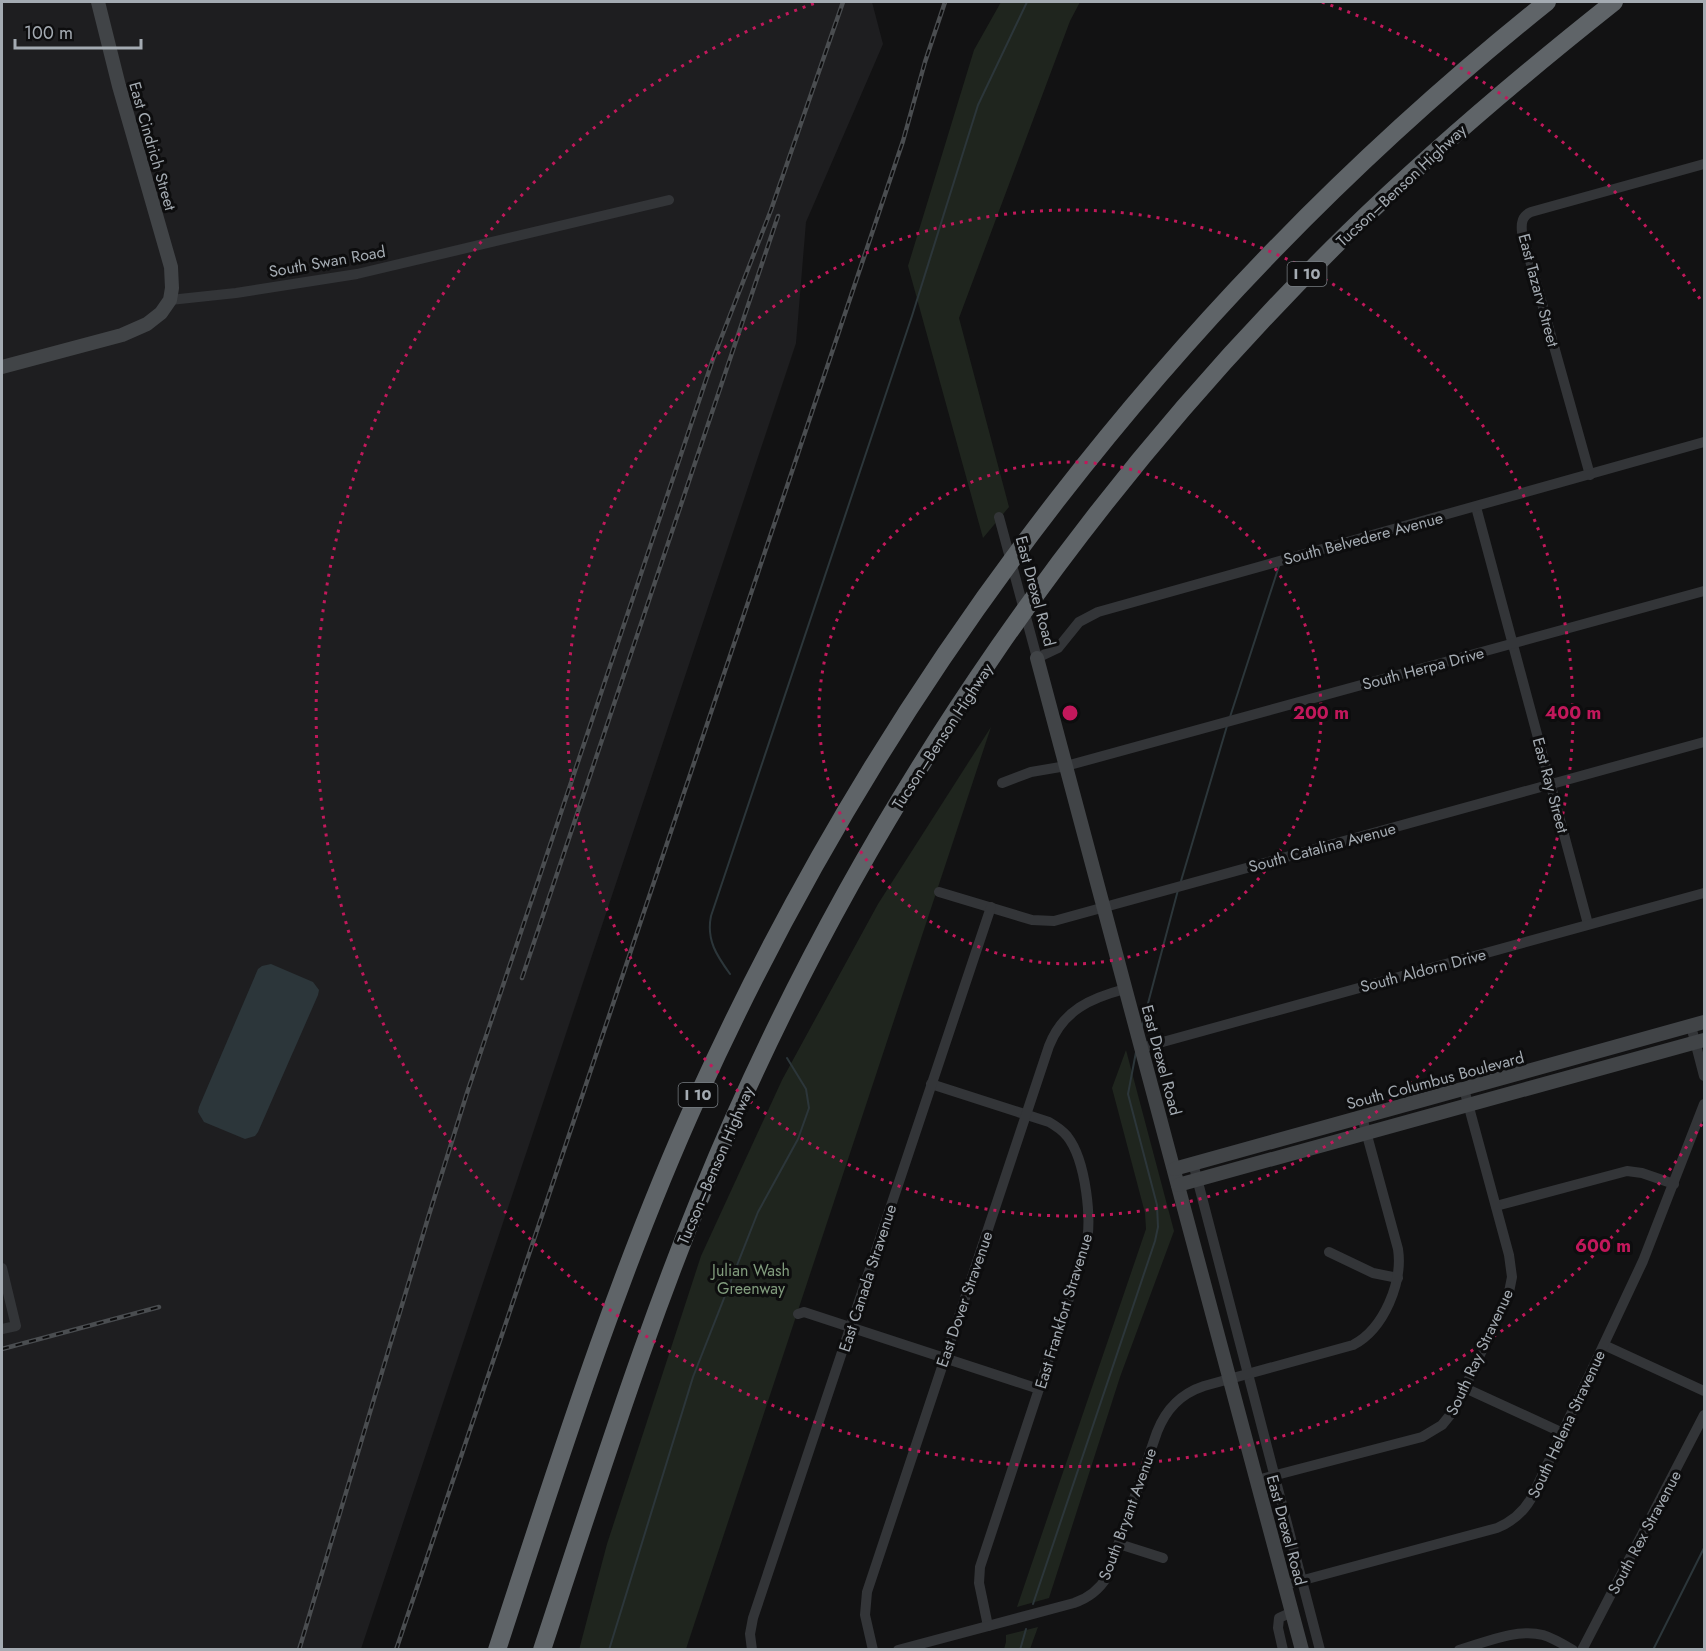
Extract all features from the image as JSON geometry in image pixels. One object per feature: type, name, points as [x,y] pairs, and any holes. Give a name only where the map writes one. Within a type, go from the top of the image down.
[{"type":"highway","name":"I 10","points":[[497,1650],[600,1341],[664,1174],[715,1058],[783,921],[840,820],[918,693],[992,584],[1138,398],[1258,265],[1371,153],[1450,81],[1547,2]]},
{"type":"highway","name":"Tucson–Benson Highway","points":[[542,1650],[649,1329],[713,1165],[788,1002],[861,866],[908,788],[1006,637],[1097,515],[1171,424],[1304,277],[1392,190],[1487,105],[1614,2]]},
{"type":"highway","points":[[554,1650],[649,1329]]},
{"type":"street","name":"East Cindrich Street","points":[[98,2],[119,86],[171,267],[170,300]]},
{"type":"street","name":"East Tazarv Street","points":[[1590,475],[1522,232],[1522,222],[1531,213],[1704,164]]},
{"type":"street","name":"South Swan Road","points":[[170,300],[236,293],[357,274],[669,200]]},
{"type":"street","points":[[2,367],[132,332],[154,319],[170,300]]},
{"type":"street","name":"South Belvedere Avenue","points":[[1037,658],[1059,648],[1079,622],[1098,612],[1704,442]]},
{"type":"street","name":"East Ray Street","points":[[1476,507],[1588,924]]},
{"type":"street","name":"East Drexel Road","points":[[999,517],[1302,1650]]},
{"type":"street","name":"South Herpa Drive","points":[[1002,783],[1031,772],[1066,766],[1704,591]]},
{"type":"street","name":"South Catalina Avenue","points":[[939,892],[1026,918],[1047,921],[1704,742]]},
{"type":"street","name":"South Aldorn Drive","points":[[1141,1047],[1704,892]]},
{"type":"street","name":"East Canada Stravenue","points":[[752,1650],[750,1634],[753,1618],[991,907]]},
{"type":"street","name":"East Dover Stravenue","points":[[873,1650],[865,1614],[867,1592],[1049,1046],[1064,1019],[1088,1001],[1125,989]]},
{"type":"street","points":[[1698,1024],[1704,1076]]},
{"type":"street","name":"South Columbus Boulevard","points":[[1174,1169],[1698,1024]]},
{"type":"street","name":"South Columbus Boulevard","points":[[1178,1185],[1700,1041]]},
{"type":"street","name":"East Frankfort Stravenue","points":[[931,1084],[1026,1114],[1056,1126],[1071,1142],[1090,1214],[1086,1250],[980,1567],[979,1583],[988,1626]]},
{"type":"street","name":"South Ray Stravenue","points":[[1257,1480],[1430,1434],[1452,1414],[1507,1299],[1511,1285],[1510,1259],[1464,1089]]},
{"type":"street","name":"South Helena Stravenue","points":[[1285,1585],[1497,1528],[1512,1521],[1529,1502],[1643,1261],[1704,1104]]},
{"type":"street","points":[[1329,1252],[1373,1273],[1398,1278],[1400,1263],[1398,1249],[1362,1117]]},
{"type":"street","name":"East Drexel Road","points":[[1193,1163],[1320,1650]]},
{"type":"street","points":[[1496,1206],[1628,1171],[1642,1173],[1674,1184]]},
{"type":"street","points":[[2,1268],[16,1326],[2,1329]]},
{"type":"street","name":"South Bryant Avenue","points":[[898,1650],[1074,1603],[1090,1596],[1107,1577],[1157,1432],[1167,1411],[1188,1392],[1345,1348],[1360,1341],[1377,1324],[1398,1278]]},
{"type":"street","points":[[798,1314],[804,1312],[851,1326],[1039,1389]]},
{"type":"street","points":[[1604,1346],[1704,1391]]},
{"type":"street","points":[[1465,1388],[1563,1433]]},
{"type":"street","name":"South Rex Stravenue","points":[[1582,1650],[1704,1415]]},
{"type":"street","points":[[1119,1544],[1163,1558]]},
{"type":"street","points":[[1283,1650],[1277,1622],[1279,1618],[1292,1612]]},
{"type":"street","points":[[1459,1650],[1512,1635],[1530,1633],[1544,1635],[1573,1650]]},
{"type":"shaded area","points":[[2,2],[872,2],[883,44],[806,222],[796,343],[361,1649],[2,1650]]},
{"type":"shaded area","points":[[271,964],[313,982],[319,990],[258,1132],[255,1136],[245,1139],[204,1122],[198,1112],[258,969]]},
{"type":"green space","points":[[1001,2],[1080,2],[1070,21],[959,318],[1009,507],[983,538],[908,266],[974,50]]},
{"type":"green space","name":"Julian Wash Greenway","points":[[991,727],[686,1649],[579,1650],[607,1544],[701,1256],[782,1080],[878,904]]},
{"type":"green space","points":[[1126,1050],[1174,1231],[1120,1377],[1049,1598],[1017,1607],[1146,1229],[1145,1213],[1112,1088]]},
{"type":"green space","points":[[1038,1627],[1030,1649],[1004,1649],[1006,1635]]},
{"type":"waterway","points":[[730,974],[711,940],[711,916],[912,316],[978,105],[1027,2]]},
{"type":"waterway","points":[[1230,717],[1279,566]]},
{"type":"waterway","points":[[1181,881],[1227,726]]},
{"type":"waterway","points":[[1142,1026],[1178,890]]},
{"type":"waterway","points":[[1033,1604],[1158,1227],[1157,1205],[1128,1094],[1136,1052]]},
{"type":"waterway","points":[[609,1650],[693,1377],[758,1212],[798,1139],[809,1108],[806,1089],[787,1058]]},
{"type":"waterway","points":[[1653,1650],[1704,1548]]},
{"type":"waterway","points":[[1020,1650],[1026,1629]]},
{"type":"railway","points":[[299,1650],[467,1093],[713,359],[771,210],[843,2]]},
{"type":"railway","points":[[396,1650],[903,141],[945,2]]},
{"type":"railway","points":[[522,978],[778,216]]},
{"type":"railway","points":[[2,1349],[159,1307]]}]
